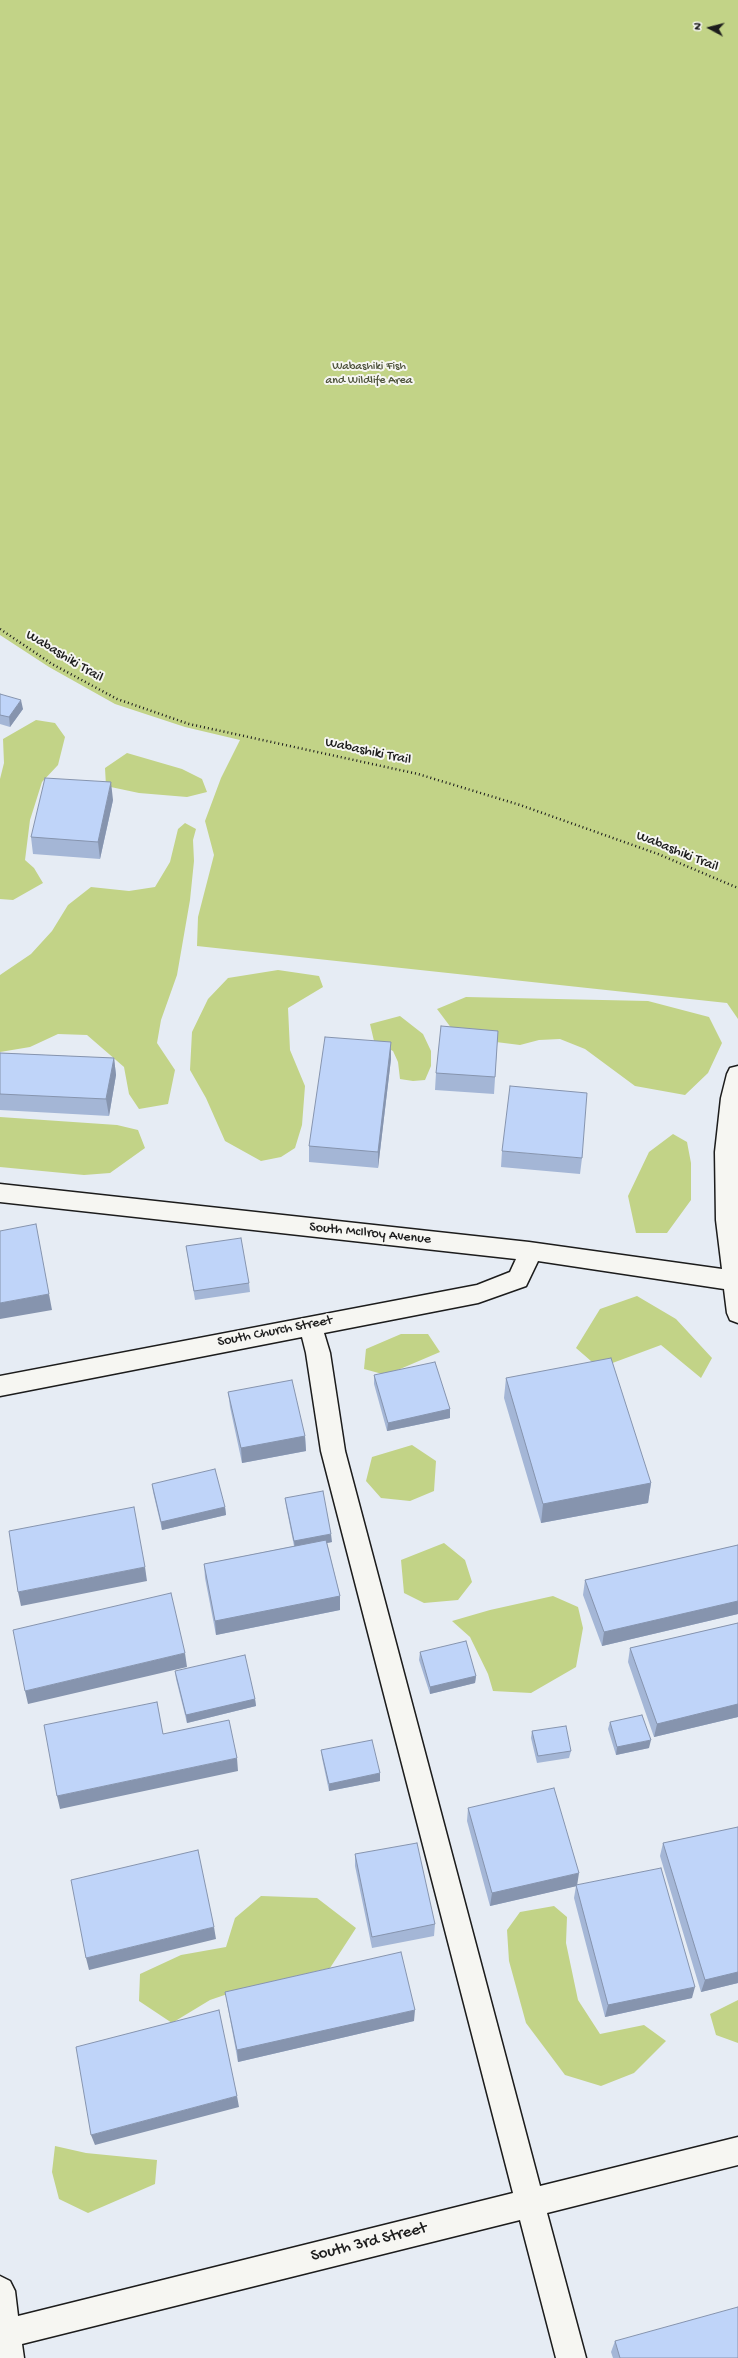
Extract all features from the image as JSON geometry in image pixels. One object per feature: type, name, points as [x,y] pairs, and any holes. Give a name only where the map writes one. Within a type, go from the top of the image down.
[{"type":"street","points":[[738,1074],[732,1098],[726,1152],[726,1220],[736,1282],[738,1313]]},
{"type":"street","name":"South McIlroy Avenue","points":[[0,1193],[529,1251],[692,1273],[736,1282]]},
{"type":"street","name":"South Church Street","points":[[0,1386],[310,1325],[478,1294],[518,1279],[526,1267],[529,1251]]},
{"type":"street","points":[[310,1325],[318,1354],[333,1451],[571,2358]]},
{"type":"street","name":"South 3rd Street","points":[[5,2342],[530,2203],[738,2151]]},
{"type":"street","points":[[0,2291],[5,2342]]},
{"type":"path","name":"Wabashiki Trail","points":[[0,629],[52,664],[117,699],[188,724],[426,776],[520,805],[658,854],[738,888]]},
{"type":"green space","name":"Wabashiki Fish and Wildlife Area","points":[[0,0],[738,0],[738,1019],[727,1003],[197,946],[198,917],[214,855],[205,821],[221,778],[240,740],[185,727],[115,704],[49,667],[0,635]]},
{"type":"green space","points":[[36,720],[55,723],[65,737],[58,765],[42,782],[30,820],[25,860],[34,868],[43,883],[13,900],[0,899],[0,779],[4,763],[3,739]]},
{"type":"green space","points":[[127,753],[182,769],[202,779],[207,792],[187,797],[139,793],[106,786],[105,768]]},
{"type":"green space","points":[[185,823],[196,829],[193,840],[194,861],[190,900],[177,975],[161,1020],[157,1043],[175,1070],[168,1104],[139,1109],[129,1094],[124,1067],[87,1035],[58,1034],[30,1047],[0,1052],[0,975],[31,954],[52,931],[68,905],[91,887],[129,891],[155,887],[170,862],[178,829]]},
{"type":"green space","points":[[278,970],[319,976],[323,987],[288,1008],[290,1050],[305,1086],[302,1125],[295,1148],[281,1157],[261,1161],[225,1141],[206,1098],[190,1070],[192,1032],[208,999],[228,978]]},
{"type":"green space","points":[[466,997],[648,1001],[709,1017],[722,1043],[708,1073],[685,1095],[635,1086],[585,1049],[560,1039],[539,1040],[520,1045],[496,1042],[452,1029],[437,1009]]},
{"type":"green space","points":[[400,1016],[423,1034],[431,1051],[431,1066],[425,1080],[413,1081],[400,1079],[398,1062],[393,1051],[374,1041],[370,1024]]},
{"type":"green space","points":[[0,1117],[117,1125],[138,1130],[145,1148],[110,1173],[84,1175],[0,1167]]},
{"type":"green space","points":[[673,1134],[687,1142],[691,1163],[691,1200],[667,1233],[636,1233],[628,1196],[649,1152]]},
{"type":"green space","points":[[637,1296],[676,1319],[712,1358],[701,1378],[661,1345],[599,1368],[576,1348],[600,1309]]},
{"type":"green space","points":[[401,1334],[428,1334],[440,1352],[386,1375],[364,1369],[366,1349]]},
{"type":"green space","points":[[412,1445],[436,1461],[434,1491],[410,1501],[381,1498],[366,1481],[372,1457]]},
{"type":"green space","points":[[444,1543],[465,1560],[472,1582],[458,1600],[424,1603],[404,1593],[401,1560]]},
{"type":"green space","points":[[553,1596],[578,1607],[583,1628],[576,1667],[531,1693],[493,1691],[488,1674],[470,1637],[452,1621],[490,1610]]},
{"type":"green space","points":[[261,1896],[317,1898],[356,1928],[330,1968],[245,1988],[210,2000],[172,2023],[139,2001],[140,1974],[181,1955],[226,1947],[235,1918]]},
{"type":"green space","points":[[554,1906],[567,1917],[566,1943],[578,2000],[600,2034],[644,2025],[666,2041],[634,2073],[601,2086],[565,2075],[526,2023],[509,1961],[507,1930],[520,1912]]},
{"type":"green space","points":[[738,2000],[738,2043],[716,2035],[710,2014]]},
{"type":"green space","points":[[55,2146],[86,2153],[157,2160],[155,2184],[88,2213],[59,2199],[52,2172]]},
{"type":"building","points":[[0,694],[21,700],[9,717],[0,715]]},
{"type":"building","points":[[45,778],[111,782],[98,842],[31,837]]},
{"type":"building","points":[[441,1026],[498,1031],[495,1077],[436,1073]]},
{"type":"building","points":[[325,1037],[391,1042],[378,1152],[309,1146]]},
{"type":"building","points":[[0,1053],[114,1058],[106,1099],[0,1094]]},
{"type":"building","points":[[510,1086],[587,1093],[582,1158],[502,1151]]},
{"type":"building","points":[[36,1224],[49,1294],[0,1303],[0,1231]]},
{"type":"building","points":[[241,1238],[249,1283],[194,1291],[186,1246]]},
{"type":"building","points":[[611,1358],[651,1483],[543,1504],[506,1378]]},
{"type":"building","points":[[435,1362],[450,1409],[388,1423],[374,1375]]},
{"type":"building","points":[[292,1380],[305,1436],[241,1448],[228,1392]]},
{"type":"building","points":[[215,1469],[225,1507],[161,1522],[152,1484]]},
{"type":"building","points":[[323,1491],[331,1534],[294,1541],[285,1498]]},
{"type":"building","points":[[134,1507],[145,1567],[18,1592],[9,1531]]},
{"type":"building","points":[[326,1540],[340,1596],[215,1621],[204,1564]]},
{"type":"building","points":[[738,1545],[738,1601],[604,1632],[585,1580]]},
{"type":"building","points":[[171,1593],[185,1653],[25,1691],[13,1630]]},
{"type":"building","points":[[738,1623],[738,1704],[657,1724],[630,1648]]},
{"type":"building","points":[[466,1641],[476,1676],[430,1687],[420,1652]]},
{"type":"building","points":[[245,1655],[255,1699],[186,1715],[175,1671]]},
{"type":"building","points":[[157,1702],[163,1734],[229,1720],[237,1758],[57,1796],[44,1725]]},
{"type":"building","points":[[642,1715],[651,1740],[617,1747],[610,1722]]},
{"type":"building","points":[[566,1726],[571,1751],[538,1756],[532,1731]]},
{"type":"building","points":[[372,1740],[380,1773],[329,1784],[321,1750]]},
{"type":"building","points":[[554,1788],[579,1873],[492,1893],[468,1808]]},
{"type":"building","points":[[738,1827],[738,1972],[705,1980],[663,1843]]},
{"type":"building","points":[[417,1843],[435,1924],[372,1937],[355,1854]]},
{"type":"building","points":[[198,1850],[214,1927],[86,1958],[71,1880]]},
{"type":"building","points":[[661,1868],[695,1987],[608,2005],[576,1885]]},
{"type":"building","points":[[401,1952],[415,2010],[237,2050],[225,1992]]},
{"type":"building","points":[[219,2010],[237,2096],[91,2135],[76,2047]]},
{"type":"building","points":[[738,2307],[738,2358],[620,2358],[615,2341]]}]
